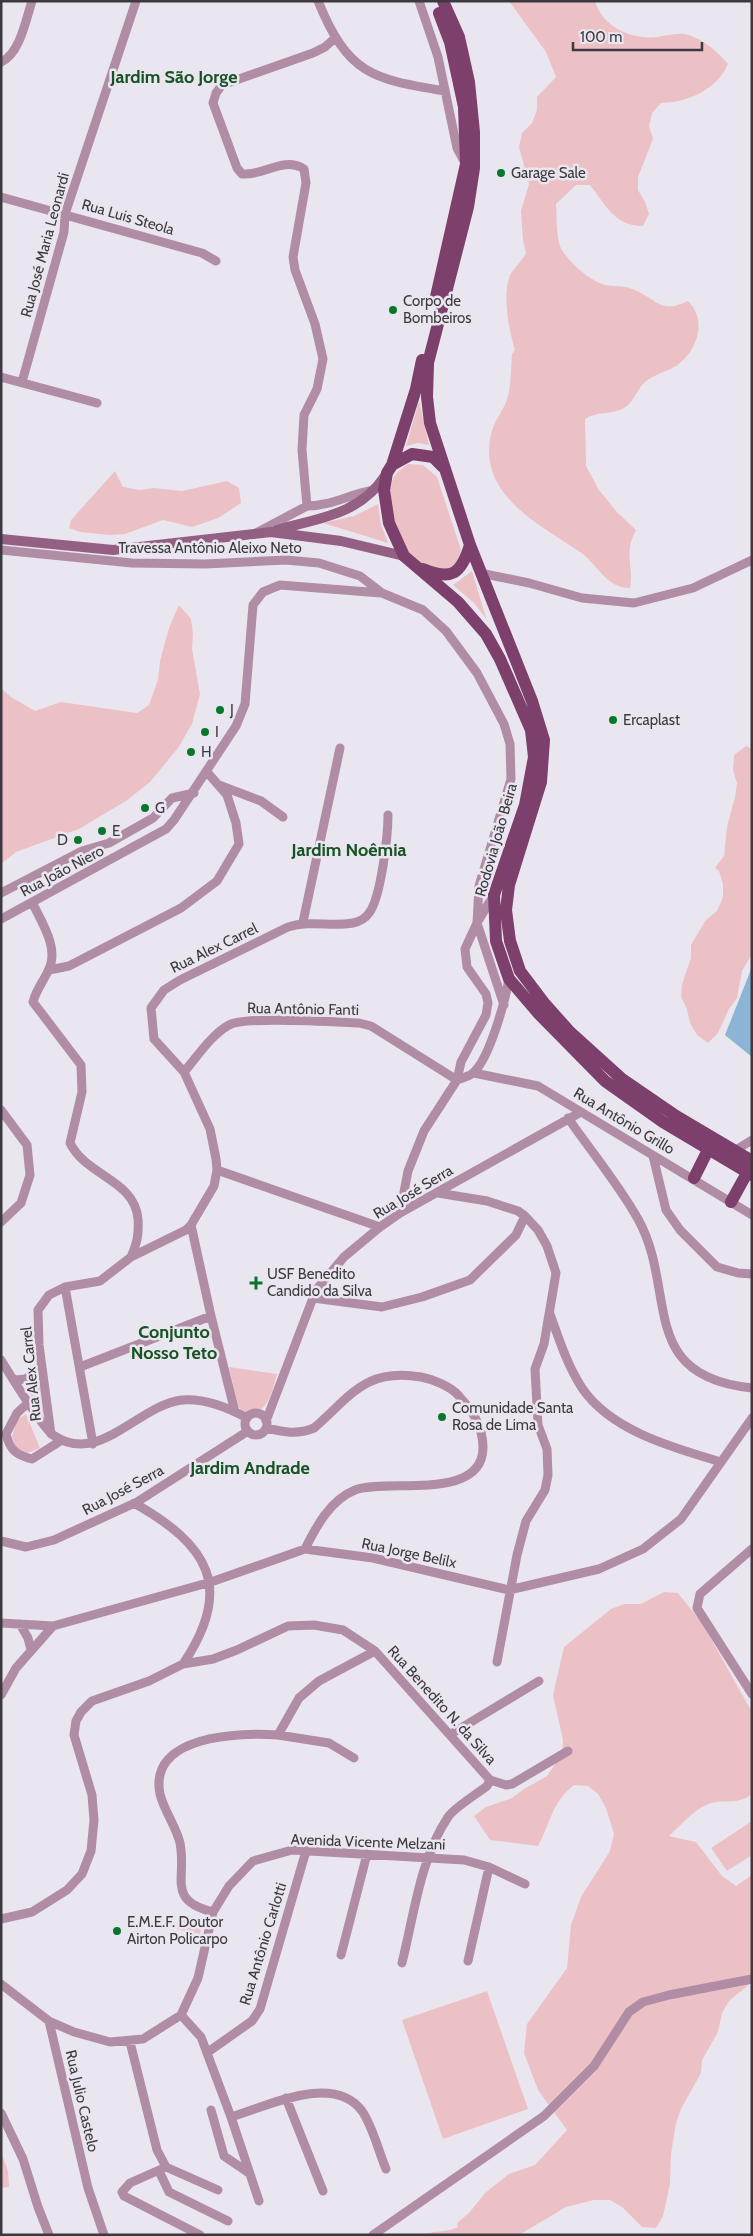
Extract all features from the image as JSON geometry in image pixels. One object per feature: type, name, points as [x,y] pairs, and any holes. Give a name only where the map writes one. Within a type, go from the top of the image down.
[{"type":"main road","name":"Rodovia João Beira","points":[[435,1],[450,42],[464,107],[466,164],[416,389],[384,490],[388,523],[404,556],[458,602],[486,634],[500,659],[531,730],[534,757],[525,805],[494,896],[496,941],[509,979],[538,1014],[605,1081],[708,1150],[750,1170]]},
{"type":"main road","name":"Rodovia João Beira","points":[[442,1],[458,37],[469,82],[474,132],[474,168],[468,207],[428,363],[427,397],[430,423],[480,574],[532,701],[544,740],[541,782],[509,885],[506,910],[510,940],[520,971],[544,1004],[570,1032],[622,1079],[676,1116],[734,1151],[750,1170]]},
{"type":"main road","points":[[271,532],[351,508],[376,489],[390,469],[412,454],[420,453],[433,457],[447,471]]},
{"type":"main road","points":[[1,539],[113,550],[271,532],[341,541],[404,556]]},
{"type":"main road","points":[[416,566],[435,574],[448,575],[458,571],[464,564],[470,545]]},
{"type":"main road","points":[[694,1178],[708,1150]]},
{"type":"main road","points":[[731,1202],[750,1170]]},
{"type":"street","points":[[1,62],[9,58],[15,48],[32,1]]},
{"type":"street","name":"Rua José Maria Leonardi","points":[[22,382],[64,232],[65,214],[136,1]]},
{"type":"street","points":[[318,1],[334,38],[345,53],[381,78],[395,83],[445,91]]},
{"type":"street","points":[[419,1],[438,57],[457,148],[466,164]]},
{"type":"street","points":[[307,506],[302,450],[304,415],[317,389],[322,359],[316,324],[295,270],[293,257],[306,183],[304,169],[298,165],[286,164],[253,174],[242,174],[237,168],[213,103],[216,93],[222,85],[313,53],[326,47],[334,38]]},
{"type":"street","name":"Rua Luis Steola","points":[[1,197],[202,253],[216,261]]},
{"type":"street","points":[[1,377],[97,403]]},
{"type":"street","points":[[256,533],[307,506],[330,504],[356,493],[376,489]]},
{"type":"street","name":"Travessa Antônio Aleixo Neto","points":[[1,550],[132,563],[205,564],[286,560],[319,563],[360,576],[382,593]]},
{"type":"street","points":[[480,574],[529,583],[582,598],[634,603],[694,588],[752,560]]},
{"type":"street","name":"Rua João Niero","points":[[1,919],[166,829],[194,792],[236,726],[245,704],[253,605],[263,592],[280,585],[382,593]]},
{"type":"street","points":[[382,593],[423,610],[446,631],[477,673],[492,699],[510,744],[511,779],[479,886],[476,923],[504,1005]]},
{"type":"street","points":[[340,748],[303,922],[354,923],[370,912],[385,853],[388,815]]},
{"type":"street","points":[[49,970],[69,966],[181,908],[217,881],[239,844],[236,823],[227,795],[207,772]]},
{"type":"street","points":[[218,784],[261,801],[283,817]]},
{"type":"street","points":[[1,893],[82,851],[109,843],[153,818],[172,798],[194,792]]},
{"type":"street","points":[[400,1213],[408,1171],[424,1132],[456,1080],[462,1062],[486,1015],[488,1003],[486,994],[467,966],[465,950],[476,923],[494,896]]},
{"type":"street","points":[[32,902],[51,944],[53,959],[33,1002],[45,1020],[77,1057],[83,1074],[82,1092],[70,1143],[82,1160],[127,1193],[137,1208],[139,1240],[131,1257]]},
{"type":"street","name":"Rua Alex Carrel","points":[[51,1434],[41,1366],[38,1310],[50,1295],[65,1287],[100,1281],[131,1257],[154,1248],[191,1225],[214,1186],[217,1170],[210,1129],[184,1072],[154,1039],[152,1008],[164,990],[180,980],[288,927],[303,922]]},
{"type":"street","points":[[456,1080],[474,1073],[485,1054],[504,1005],[509,979]]},
{"type":"street","name":"Rua Antônio Fanti","points":[[184,1072],[215,1037],[231,1023],[275,1021],[359,1023],[371,1026],[456,1080]]},
{"type":"street","name":"Rua Antônio Grillo","points":[[474,1073],[538,1086],[653,1156],[694,1178],[752,1215]]},
{"type":"street","points":[[1,1110],[27,1145],[30,1175],[20,1203],[1,1222]]},
{"type":"street","name":"Rua José Serra","points":[[266,1424],[316,1290],[344,1258],[380,1226],[400,1213],[581,1112]]},
{"type":"street","points":[[568,1118],[638,1219],[651,1249],[662,1308],[677,1352],[691,1368],[713,1380],[752,1388]]},
{"type":"street","points":[[734,1151],[752,1140]]},
{"type":"street","points":[[653,1156],[666,1210],[680,1230],[717,1267],[738,1273],[752,1274]]},
{"type":"street","points":[[217,1170],[380,1226]]},
{"type":"street","points":[[438,1193],[486,1201],[518,1211],[538,1230],[555,1264],[556,1273],[550,1314],[544,1344],[535,1369],[538,1425],[547,1449],[548,1475],[545,1490],[526,1521],[509,1590],[498,1662]]},
{"type":"street","points":[[313,1298],[382,1307],[422,1297],[470,1280],[516,1235],[525,1216]]},
{"type":"street","points":[[191,1225],[235,1412]]},
{"type":"street","points":[[65,1287],[93,1444]]},
{"type":"street","points":[[550,1314],[569,1366],[583,1390],[617,1422],[667,1445],[721,1462]]},
{"type":"street","points":[[80,1366],[211,1316]]},
{"type":"street","points":[[1,1360],[51,1434],[62,1440],[93,1444],[109,1437],[159,1407],[181,1400],[206,1401],[247,1418]]},
{"type":"street","points":[[14,1380],[26,1379],[41,1366]]},
{"type":"street","points":[[266,1424],[258,1435],[248,1431],[245,1425],[247,1418],[252,1414],[259,1414],[266,1424],[294,1434],[305,1432],[314,1428],[362,1385],[383,1375],[404,1374],[428,1378],[456,1392],[472,1410],[483,1435],[483,1451],[479,1464],[472,1471],[452,1483],[425,1486],[374,1485],[355,1490],[338,1500],[323,1517],[305,1549]]},
{"type":"street","points":[[29,1402],[13,1418],[6,1434],[9,1445],[16,1455],[32,1458],[62,1440]]},
{"type":"street","name":"Rua Jorge Belilx","points":[[1,1624],[53,1626],[211,1582],[305,1549],[373,1558],[509,1590],[599,1569],[643,1549],[681,1519],[752,1418]]},
{"type":"street","name":"Rua José Serra","points":[[1,1541],[26,1547],[54,1540],[134,1503],[248,1431]]},
{"type":"street","points":[[1,1919],[32,1912],[68,1890],[82,1874],[91,1851],[94,1820],[92,1796],[74,1735],[76,1721],[81,1712],[92,1701],[149,1681],[183,1664],[199,1641],[210,1604],[211,1582],[201,1558],[166,1521],[134,1503]]},
{"type":"street","points":[[752,1549],[700,1594],[697,1608],[752,1694]]},
{"type":"street","points":[[20,1624],[28,1638],[31,1650]]},
{"type":"street","name":"Rua Benedito N. da Silva","points":[[183,1664],[213,1658],[237,1650],[288,1626],[314,1625],[344,1630],[375,1651],[490,1780],[506,1785],[512,1784],[568,1751]]},
{"type":"street","points":[[1,1695],[16,1668],[53,1626]]},
{"type":"street","points":[[278,1735],[299,1698],[319,1681],[375,1651]]},
{"type":"street","points":[[451,1734],[539,1681]]},
{"type":"street","points":[[213,1912],[189,1903],[181,1885],[180,1842],[160,1793],[160,1774],[173,1754],[185,1746],[214,1739],[257,1734],[278,1735],[329,1743],[354,1758]]},
{"type":"street","points":[[402,1963],[428,1858],[449,1815],[482,1790],[490,1780]]},
{"type":"street","name":"Avenida Vicente Melzani","points":[[181,2015],[198,1978],[213,1912],[229,1886],[253,1861],[292,1850],[464,1860],[489,1867],[525,1884]]},
{"type":"street","name":"Rua Antônio Carlotti","points":[[208,2052],[252,2021],[260,2009],[306,1851]]},
{"type":"street","points":[[341,1956],[367,1854]]},
{"type":"street","points":[[468,1961],[489,1867]]},
{"type":"street","points":[[373,2235],[544,2116],[594,2066],[629,2012],[636,2005],[669,1995],[752,1979]]},
{"type":"street","points":[[1,1984],[49,2021],[90,2038],[110,2042],[130,2042],[143,2039],[181,2015],[201,2037],[208,2052],[258,2201]]},
{"type":"street","name":"Rua Julio Castelo","points":[[49,2021],[88,2188],[104,2235]]},
{"type":"street","points":[[130,2042],[169,2192],[228,2221]]},
{"type":"street","points":[[231,2117],[286,2098],[323,2093],[342,2096],[351,2102],[366,2118],[386,2169]]},
{"type":"street","points":[[286,2098],[323,2191]]},
{"type":"street","points":[[211,2110],[224,2156],[249,2173]]},
{"type":"street","points":[[1,2113],[23,2160],[49,2235]]},
{"type":"street","points":[[200,2235],[124,2196],[122,2192],[130,2183],[162,2169],[218,2190]]},
{"type":"shaded area","points":[[509,1],[595,1],[604,18],[619,30],[628,34],[647,37],[684,34],[708,45],[728,64],[717,81],[700,93],[681,100],[661,103],[652,113],[649,126],[653,139],[638,177],[638,190],[649,214],[643,226],[633,225],[618,218],[606,207],[590,185],[576,185],[556,204],[557,231],[560,246],[572,263],[584,273],[596,282],[632,289],[664,306],[678,305],[688,301],[698,317],[699,326],[694,344],[690,353],[683,360],[676,366],[645,382],[631,402],[624,408],[585,419],[586,466],[599,490],[617,512],[636,530],[629,553],[630,588],[621,587],[608,580],[580,552],[530,518],[515,505],[502,491],[493,474],[489,455],[492,429],[508,396],[512,354],[515,350],[507,313],[508,283],[510,275],[526,253],[521,211],[529,184],[519,147],[522,133],[532,123],[537,110],[537,97],[556,77],[546,52]]},
{"type":"shaded area","points":[[419,401],[429,445],[418,443],[406,446]]},
{"type":"shaded area","points":[[408,464],[423,465],[437,477],[461,550],[456,565],[445,574],[431,573],[419,564],[402,543],[395,530],[389,503],[390,490],[395,475]]},
{"type":"shaded area","points":[[115,471],[123,487],[139,490],[154,488],[182,491],[227,481],[239,488],[241,503],[218,518],[192,527],[163,520],[125,534],[109,535],[80,532],[69,528],[71,520]]},
{"type":"shaded area","points":[[378,504],[381,524],[388,543],[323,523],[354,516]]},
{"type":"shaded area","points":[[472,571],[486,619],[474,603],[453,585]]},
{"type":"shaded area","points":[[179,605],[191,619],[192,648],[200,694],[192,724],[178,748],[150,782],[126,801],[79,829],[16,852],[1,864],[1,688],[11,697],[35,711],[61,702],[137,713],[149,705],[158,680],[160,661],[169,628]]},
{"type":"shaded area","points":[[746,746],[752,749],[752,954],[742,971],[737,998],[729,1009],[718,1033],[708,1043],[697,1035],[690,1023],[687,1009],[681,997],[682,984],[691,958],[691,945],[705,921],[717,911],[723,897],[723,884],[719,871],[715,868],[724,856],[727,827],[735,797],[737,783],[733,770],[734,755]]},
{"type":"shaded area","points":[[229,1367],[277,1374],[271,1395],[264,1407],[259,1411],[244,1413],[238,1406]]},
{"type":"shaded area","points":[[39,1380],[46,1419],[24,1385],[29,1385]]},
{"type":"shaded area","points":[[26,1414],[40,1448],[27,1453],[17,1448],[12,1437],[17,1420]]},
{"type":"shaded area","points":[[664,1592],[678,1593],[702,1623],[752,1712],[752,1794],[740,1800],[706,1805],[691,1815],[669,1836],[696,1842],[722,1876],[736,1886],[752,1875],[752,1982],[729,2001],[722,2013],[718,2032],[702,2060],[701,2073],[681,2109],[676,2123],[671,2154],[670,2184],[663,2216],[656,2228],[642,2227],[622,2207],[610,2200],[594,2200],[566,2207],[519,2235],[422,2235],[458,2227],[457,2223],[469,2213],[485,2193],[509,2174],[535,2165],[567,2130],[538,2090],[524,2053],[527,2024],[567,1968],[571,1925],[581,1897],[610,1851],[614,1834],[606,1808],[598,1794],[588,1786],[574,1785],[560,1799],[538,1846],[490,1840],[474,1816],[486,1807],[512,1798],[547,1776],[562,1754],[563,1740],[553,1695],[564,1647],[611,1609],[624,1604],[641,1604]]},
{"type":"shaded area","points":[[752,1821],[752,1855],[727,1871],[711,1848]]},
{"type":"shaded area","points":[[179,1915],[203,1921],[200,1934],[176,1929]]},
{"type":"shaded area","points":[[487,1991],[528,2109],[443,2139],[402,2020]]},
{"type":"shaded area","points":[[1,2152],[8,2171],[9,2187],[1,2188]]},
{"type":"water","points":[[752,967],[752,1057],[725,1035]]},
{"type":"place","name":"Garage Sale","points":[[501,173]]},
{"type":"place","name":"Corpo de Bombeiros","points":[[393,310]]},
{"type":"place","name":"J","points":[[220,710]]},
{"type":"place","name":"Ercaplast","points":[[613,720]]},
{"type":"place","name":"I","points":[[205,732]]},
{"type":"place","name":"H","points":[[191,752]]},
{"type":"place","name":"G","points":[[145,808]]},
{"type":"place","name":"E","points":[[102,831]]},
{"type":"place","name":"D","points":[[78,840]]},
{"type":"place","name":"USF Benedito Candido da Silva","points":[[256,1283]]},
{"type":"place","name":"Comunidade Santa Rosa de Lima","points":[[442,1417]]},
{"type":"place","name":"E.M.E.F. Doutor Airton Policarpo","points":[[117,1931]]},
{"type":"district","name":"Jardim São Jorge","points":[[174,77]]},
{"type":"district","name":"Jardim Noêmia","points":[[349,850]]},
{"type":"district","name":"Conjunto Nosso Teto","points":[[174,1342]]},
{"type":"district","name":"Jardim Andrade","points":[[250,1468]]}]
